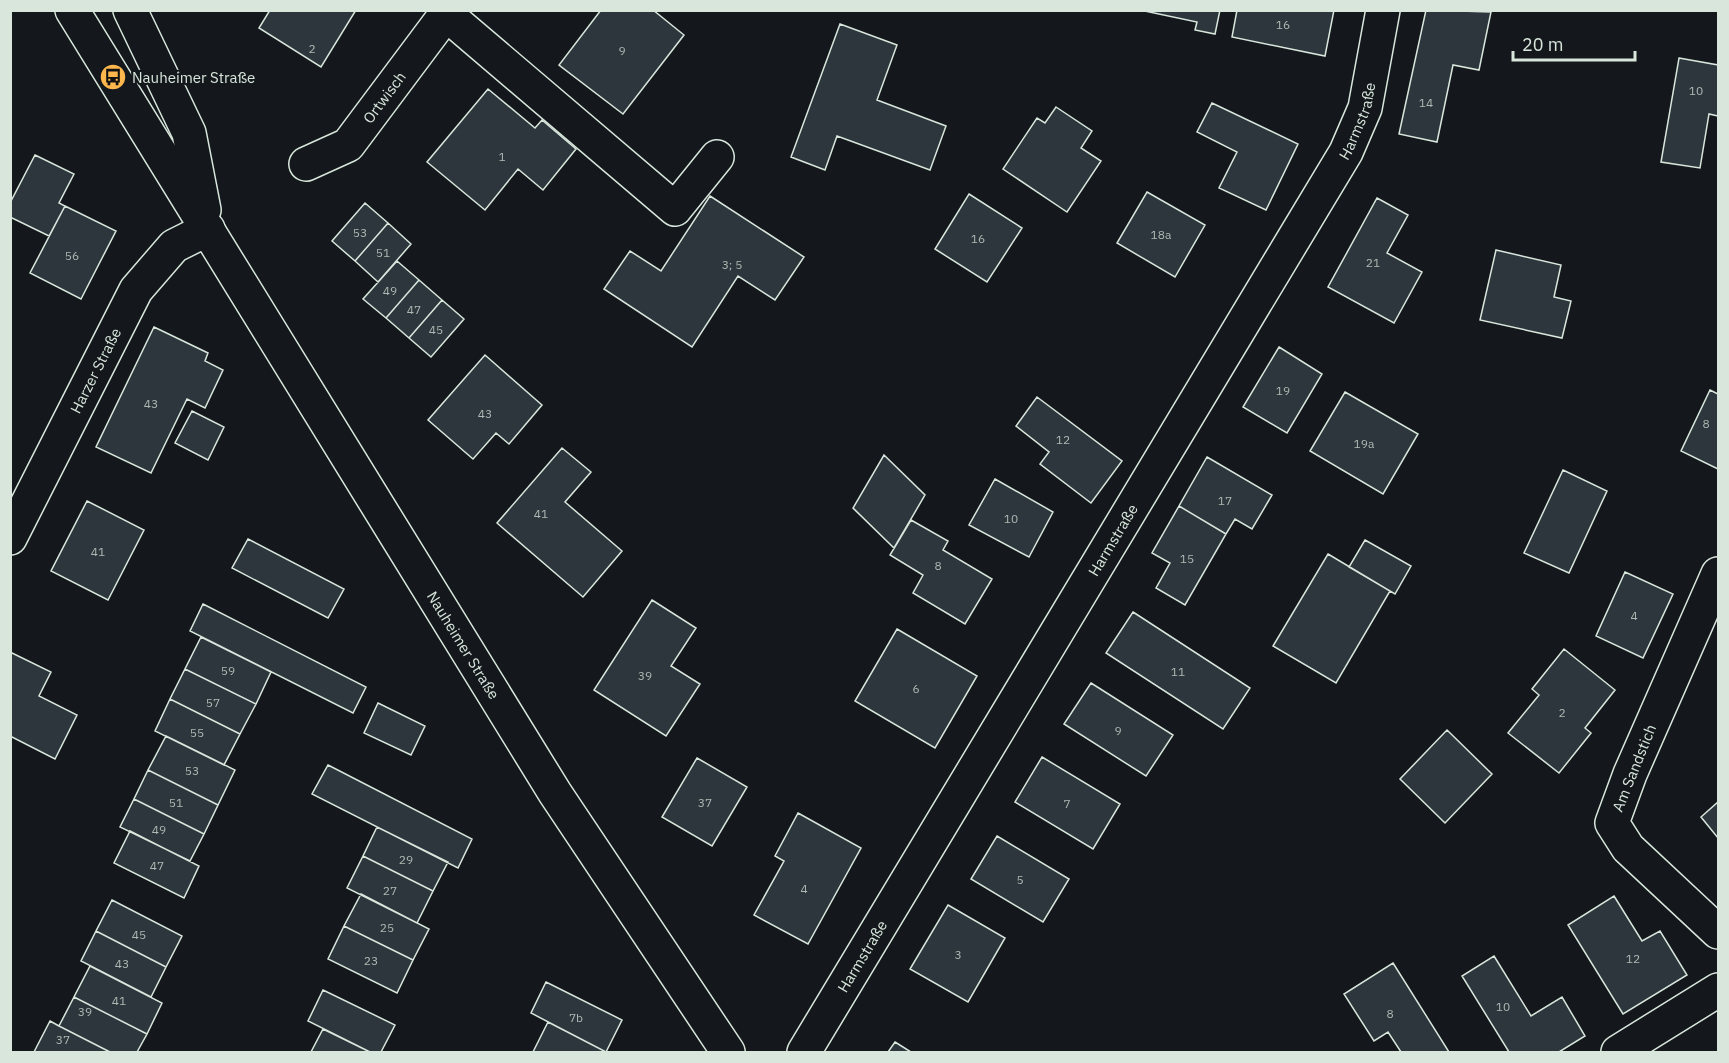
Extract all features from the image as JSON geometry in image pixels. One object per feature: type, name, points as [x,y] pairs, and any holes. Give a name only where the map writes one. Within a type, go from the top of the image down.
[{"type":"street","name":"Nauheimer Straße","points":[[72,10],[555,793],[728,1053]]},
{"type":"street","name":"Nauheimer Straße","points":[[130,10],[189,134],[208,230]]},
{"type":"street","name":"Harmstraße","points":[[804,1053],[1346,152],[1365,108],[1383,10]]},
{"type":"street","points":[[447,12],[675,209],[717,158]]},
{"type":"street","name":"Ortwisch","points":[[306,164],[348,145],[447,12]]},
{"type":"street","name":"Harzer Straße","points":[[10,538],[136,290],[174,246],[208,230]]},
{"type":"street","name":"Am Sandstich","points":[[1719,574],[1630,774],[1612,824],[1628,848],[1719,932]]},
{"type":"street","points":[[1618,1053],[1719,990]]},
{"type":"building","points":[[270,10],[356,10],[321,67],[259,28]]},
{"type":"building","points":[[601,10],[653,10],[684,35],[623,114],[559,65]]},
{"type":"building","points":[[1140,10],[1220,10],[1215,34],[1195,30],[1197,22]]},
{"type":"building","points":[[1237,10],[1334,10],[1325,56],[1232,37]]},
{"type":"building","points":[[1426,10],[1491,12],[1479,70],[1453,65],[1437,142],[1399,134]]},
{"type":"building","points":[[840,24],[897,45],[877,100],[946,126],[930,170],[837,136],[825,170],[791,157]]},
{"type":"building","points":[[1679,58],[1718,65],[1718,116],[1709,114],[1700,168],[1661,162]]},
{"type":"building","points":[[488,89],[535,128],[542,120],[576,149],[543,190],[518,169],[485,210],[427,162]]},
{"type":"building","points":[[1212,103],[1298,144],[1266,210],[1219,188],[1237,152],[1197,132]]},
{"type":"building","points":[[1056,107],[1092,131],[1081,148],[1101,161],[1067,212],[1003,169],[1037,118],[1045,123]]},
{"type":"building","points":[[35,155],[74,174],[59,203],[65,206],[49,236],[10,217],[10,203]]},
{"type":"building","points":[[1147,192],[1205,225],[1175,277],[1117,243]]},
{"type":"building","points":[[969,194],[1022,228],[987,282],[935,249]]},
{"type":"building","points":[[710,196],[804,257],[775,300],[738,276],[692,347],[604,289],[630,251],[661,271]]},
{"type":"building","points":[[1377,198],[1408,215],[1387,253],[1422,272],[1394,323],[1328,287]]},
{"type":"building","points":[[365,203],[388,223],[355,261],[332,241]]},
{"type":"building","points":[[65,206],[116,231],[81,299],[30,273]]},
{"type":"building","points":[[388,223],[411,244],[378,282],[355,261]]},
{"type":"building","points":[[1496,250],[1561,265],[1554,297],[1571,301],[1562,338],[1480,320]]},
{"type":"building","points":[[397,261],[419,280],[386,318],[363,299]]},
{"type":"building","points":[[419,280],[442,300],[409,338],[386,318]]},
{"type":"building","points":[[442,300],[464,319],[431,357],[409,338]]},
{"type":"building","points":[[154,327],[208,353],[205,361],[223,370],[205,408],[187,399],[151,473],[96,447]]},
{"type":"building","points":[[1279,347],[1322,374],[1287,433],[1243,407]]},
{"type":"building","points":[[485,355],[542,405],[509,444],[496,433],[473,459],[428,420]]},
{"type":"building","points":[[1710,390],[1718,394],[1718,469],[1681,451]]},
{"type":"building","points":[[1345,392],[1418,434],[1383,494],[1310,451]]},
{"type":"building","points":[[1037,397],[1122,461],[1091,503],[1040,464],[1049,452],[1016,426]]},
{"type":"building","points":[[192,411],[224,427],[208,460],[175,443]]},
{"type":"building","points":[[562,448],[591,472],[565,502],[622,551],[583,597],[497,523]]},
{"type":"building","points":[[884,455],[925,495],[894,548],[853,508]]},
{"type":"building","points":[[1207,457],[1272,495],[1252,529],[1235,519],[1226,534],[1179,506]]},
{"type":"building","points":[[1563,470],[1607,491],[1569,573],[1524,553]]},
{"type":"building","points":[[995,479],[1053,512],[1029,557],[969,525]]},
{"type":"building","points":[[87,501],[144,530],[108,600],[51,571]]},
{"type":"building","points":[[1179,506],[1226,534],[1185,605],[1156,588],[1170,563],[1152,553]]},
{"type":"building","points":[[911,520],[948,541],[943,550],[992,579],[965,624],[913,593],[923,575],[890,555]]},
{"type":"building","points":[[248,539],[344,589],[328,618],[232,568]]},
{"type":"building","points":[[1365,540],[1411,566],[1395,594],[1349,567]]},
{"type":"building","points":[[1328,554],[1390,591],[1336,683],[1273,646]]},
{"type":"building","points":[[1625,572],[1673,594],[1643,658],[1596,636]]},
{"type":"building","points":[[652,600],[696,628],[671,666],[700,684],[666,736],[594,690]]},
{"type":"building","points":[[203,604],[366,687],[353,713],[190,631]]},
{"type":"building","points":[[1133,612],[1250,688],[1223,729],[1106,653]]},
{"type":"building","points":[[897,629],[977,676],[935,748],[855,701]]},
{"type":"building","points":[[201,637],[271,672],[256,704],[185,669]]},
{"type":"building","points":[[1564,649],[1615,690],[1585,728],[1591,733],[1559,773],[1508,733],[1539,695],[1532,689]]},
{"type":"building","points":[[10,652],[51,672],[39,696],[77,715],[55,759],[10,736]]},
{"type":"building","points":[[185,669],[256,704],[240,734],[170,699]]},
{"type":"building","points":[[1091,683],[1173,735],[1146,776],[1064,724]]},
{"type":"building","points":[[170,699],[240,734],[224,765],[155,731]]},
{"type":"building","points":[[378,703],[425,726],[411,755],[364,733]]},
{"type":"building","points":[[1447,730],[1492,774],[1445,823],[1400,779]]},
{"type":"building","points":[[166,736],[235,770],[218,805],[148,770]]},
{"type":"building","points":[[1042,757],[1120,804],[1093,849],[1015,802]]},
{"type":"building","points":[[697,758],[747,787],[712,846],[662,817]]},
{"type":"building","points":[[328,765],[472,839],[458,868],[312,794]]},
{"type":"building","points":[[148,770],[218,805],[204,834],[134,799]]},
{"type":"building","points":[[134,799],[204,834],[190,861],[120,827]]},
{"type":"building","points":[[1718,802],[1718,838],[1701,817]]},
{"type":"building","points":[[798,813],[861,848],[808,944],[754,915],[784,861],[775,856]]},
{"type":"building","points":[[377,827],[448,862],[433,891],[363,856]]},
{"type":"building","points":[[130,831],[199,866],[184,898],[114,863]]},
{"type":"building","points":[[997,836],[1069,879],[1043,922],[971,879]]},
{"type":"building","points":[[363,856],[433,891],[417,923],[347,888]]},
{"type":"building","points":[[361,894],[429,929],[413,960],[344,926]]},
{"type":"building","points":[[1614,896],[1642,941],[1660,931],[1687,975],[1623,1014],[1568,925]]},
{"type":"building","points":[[112,900],[182,936],[166,967],[96,931]]},
{"type":"building","points":[[948,905],[1005,938],[968,1002],[910,969]]},
{"type":"building","points":[[344,926],[413,960],[397,993],[328,959]]},
{"type":"building","points":[[96,931],[166,967],[151,997],[81,961]]},
{"type":"building","points":[[1494,956],[1531,1016],[1562,997],[1585,1036],[1559,1052],[1509,1052],[1462,976]]},
{"type":"building","points":[[1393,963],[1449,1052],[1401,1052],[1388,1032],[1374,1041],[1344,994]]},
{"type":"building","points":[[90,966],[162,1003],[147,1034],[74,997]]},
{"type":"building","points":[[546,982],[622,1020],[606,1052],[531,1013]]},
{"type":"building","points":[[323,990],[395,1025],[381,1052],[370,1052],[308,1021]]},
{"type":"building","points":[[74,997],[147,1034],[137,1052],[110,1052],[59,1026]]},
{"type":"building","points":[[50,1021],[59,1026],[110,1052],[34,1052]]},
{"type":"building","points":[[548,1022],[606,1052],[533,1052]]},
{"type":"building","points":[[323,1029],[370,1052],[311,1052]]},
{"type":"building","points":[[895,1042],[911,1052],[888,1052]]},
{"type":"place","name":"Nauheimer Straße","points":[[113,77]]}]
